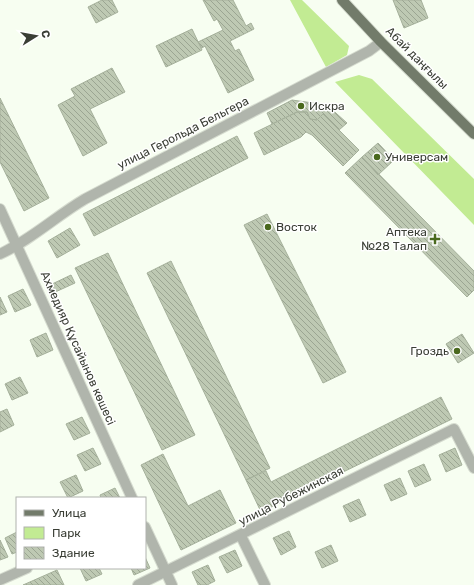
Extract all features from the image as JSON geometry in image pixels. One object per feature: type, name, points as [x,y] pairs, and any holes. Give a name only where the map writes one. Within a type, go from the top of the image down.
[{"type":"main road","name":"Абай даңғылы","points":[[342,0],[381,42],[474,134]]},
{"type":"street","name":"улица Герольда Бельгера","points":[[0,254],[18,246],[67,210],[85,199],[369,51],[381,42]]},
{"type":"street","name":"Ахмедияр Құсайынов көшесі","points":[[0,209],[132,497]]},
{"type":"street","name":"улица Рубежинская","points":[[138,585],[241,536],[454,429],[474,468]]},
{"type":"street","points":[[146,529],[172,585]]},
{"type":"street","points":[[241,536],[265,585]]},
{"type":"street","points":[[0,580],[25,569]]},
{"type":"green space","points":[[290,0],[302,0],[349,46],[347,55],[326,67]]},
{"type":"green space","points":[[359,75],[372,79],[474,179],[474,225],[335,82]]},
{"type":"building","points":[[102,0],[112,0],[118,12],[96,23],[88,7]]},
{"type":"building","points":[[203,0],[233,0],[246,26],[251,23],[254,29],[230,41],[235,51],[239,49],[254,80],[228,93],[205,46],[202,48],[198,42],[223,30],[217,19],[214,21]]},
{"type":"building","points":[[393,0],[421,0],[428,18],[404,28]]},
{"type":"building","points":[[192,29],[202,50],[166,67],[156,46]]},
{"type":"building","points":[[112,68],[125,92],[90,109],[107,143],[83,156],[58,105],[75,96],[71,89]]},
{"type":"building","points":[[0,98],[49,198],[24,211],[0,162]]},
{"type":"building","points":[[292,100],[327,105],[347,123],[339,130],[323,114],[317,120],[310,119],[307,112],[297,112],[272,124],[267,113]]},
{"type":"building","points":[[297,112],[307,112],[310,119],[317,120],[323,114],[359,150],[343,166],[312,135],[306,132],[301,137],[264,155],[254,133]]},
{"type":"building","points":[[237,136],[248,158],[94,236],[83,214]]},
{"type":"building","points":[[378,143],[394,160],[378,175],[362,157]]},
{"type":"building","points":[[362,157],[474,271],[474,290],[467,297],[345,173]]},
{"type":"building","points":[[267,214],[346,372],[323,383],[244,225]]},
{"type":"building","points":[[70,228],[80,245],[57,258],[48,241]]},
{"type":"building","points":[[108,253],[195,435],[162,450],[75,268]]},
{"type":"building","points":[[171,261],[270,468],[246,480],[147,273]]},
{"type":"building","points":[[71,275],[75,283],[53,293],[50,285]]},
{"type":"building","points":[[23,289],[31,305],[15,312],[8,296]]},
{"type":"building","points":[[0,297],[7,312],[0,315]]},
{"type":"building","points":[[46,333],[53,350],[37,357],[30,340]]},
{"type":"building","points":[[462,334],[474,353],[458,363],[446,344]]},
{"type":"building","points":[[20,377],[28,393],[12,400],[5,384]]},
{"type":"building","points":[[441,397],[452,419],[261,512],[246,480],[266,471],[271,482]]},
{"type":"building","points":[[7,409],[14,425],[0,432],[0,412]]},
{"type":"building","points":[[82,417],[90,433],[74,440],[66,424]]},
{"type":"building","points":[[93,448],[101,464],[85,471],[77,455]]},
{"type":"building","points":[[455,448],[462,465],[446,472],[439,455]]},
{"type":"building","points":[[163,454],[188,506],[220,490],[236,523],[181,550],[141,465]]},
{"type":"building","points":[[424,464],[431,480],[415,487],[408,471]]},
{"type":"building","points":[[76,475],[83,491],[68,497],[60,482]]},
{"type":"building","points":[[400,478],[407,494],[391,501],[384,485]]},
{"type":"building","points":[[115,488],[120,497],[101,497],[100,495]]},
{"type":"building","points":[[359,499],[366,515],[350,522],[343,506]]},
{"type":"building","points":[[289,531],[296,547],[281,555],[273,538]]},
{"type":"building","points":[[16,532],[16,552],[12,554],[5,538]]},
{"type":"building","points":[[0,540],[8,557],[0,560]]},
{"type":"building","points":[[331,545],[338,561],[322,568],[315,552]]},
{"type":"building","points":[[235,550],[242,566],[227,573],[219,557]]},
{"type":"building","points":[[146,559],[150,568],[134,575],[131,569],[146,569]]},
{"type":"building","points":[[208,565],[215,581],[207,585],[198,585],[192,572]]},
{"type":"building","points":[[80,569],[100,569],[102,574],[86,581]]},
{"type":"building","points":[[57,570],[64,585],[23,585]]},
{"type":"place","name":"Искра","points":[[301,106]]},
{"type":"place","name":"Универсам","points":[[377,157]]},
{"type":"place","name":"Восток","points":[[268,227]]},
{"type":"place","name":"Аптека №28 Талап","points":[[435,239]]},
{"type":"place","name":"Гроздь","points":[[457,351]]}]
